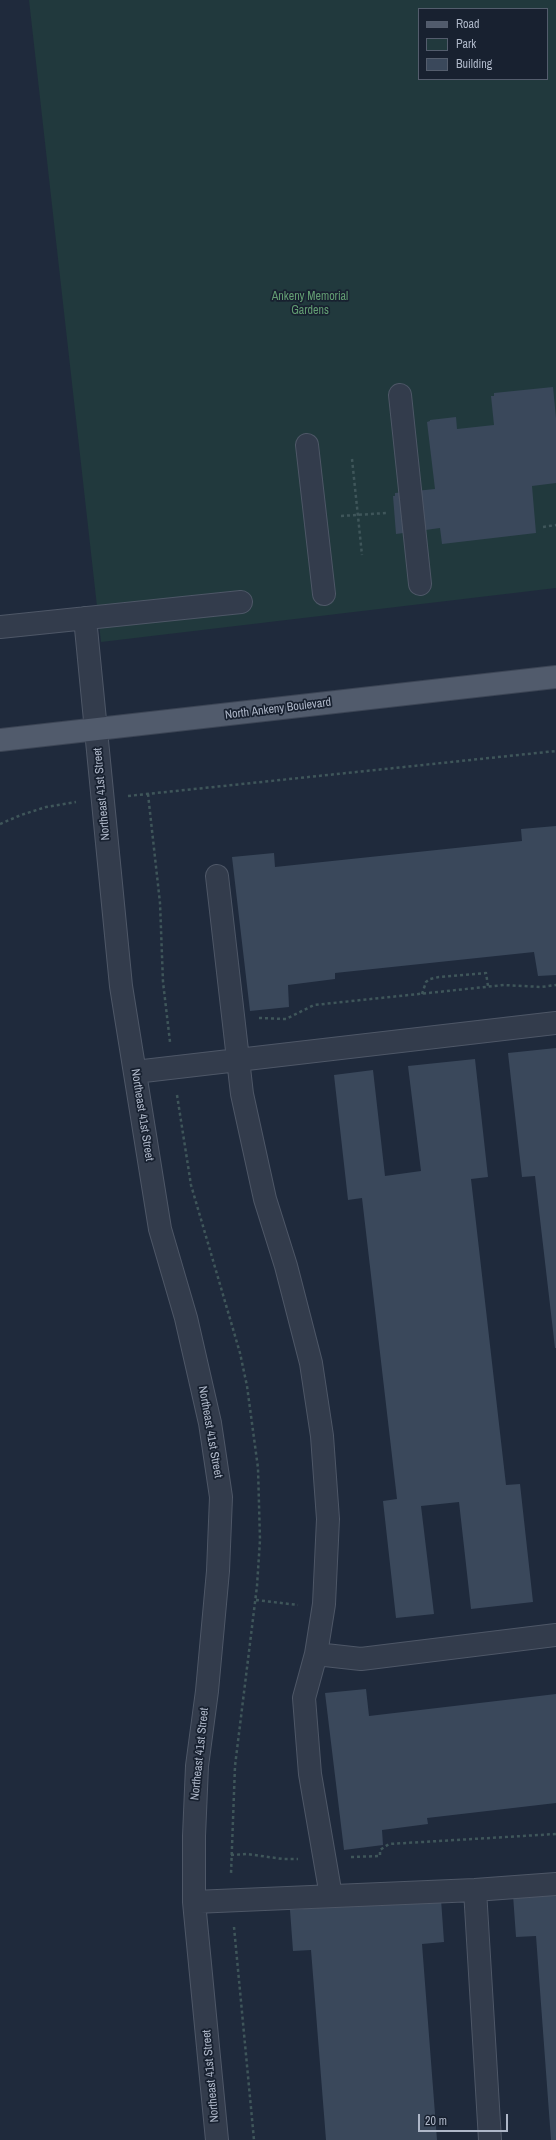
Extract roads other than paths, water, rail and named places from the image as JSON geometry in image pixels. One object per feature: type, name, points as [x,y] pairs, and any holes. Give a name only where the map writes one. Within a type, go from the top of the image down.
[{"type":"main road","name":"North Ankeny Boulevard","points":[[0,740],[556,677]]},
{"type":"street","points":[[400,395],[420,584]]},
{"type":"street","points":[[307,445],[314,518],[324,594]]},
{"type":"street","points":[[0,627],[241,602]]},
{"type":"street","name":"Northeast 41st Street","points":[[85,618],[121,986],[160,1228],[186,1318],[210,1422],[221,1497],[218,1571],[207,1691],[197,1766],[194,1836],[194,1902],[217,2140]]},
{"type":"street","points":[[217,876],[242,1094],[265,1200],[286,1266],[311,1363],[321,1428],[328,1519],[323,1609],[316,1654],[304,1698],[310,1774],[331,1896]]},
{"type":"street","points":[[135,1072],[238,1059],[556,1024]]},
{"type":"street","points":[[316,1654],[361,1659],[556,1635]]},
{"type":"street","points":[[194,1902],[475,1890],[556,1884]]},
{"type":"street","points":[[475,1890],[490,2140]]},
{"type":"park label","name":"Ankeny Memorial Gardens","points":[[310,304]]}]
